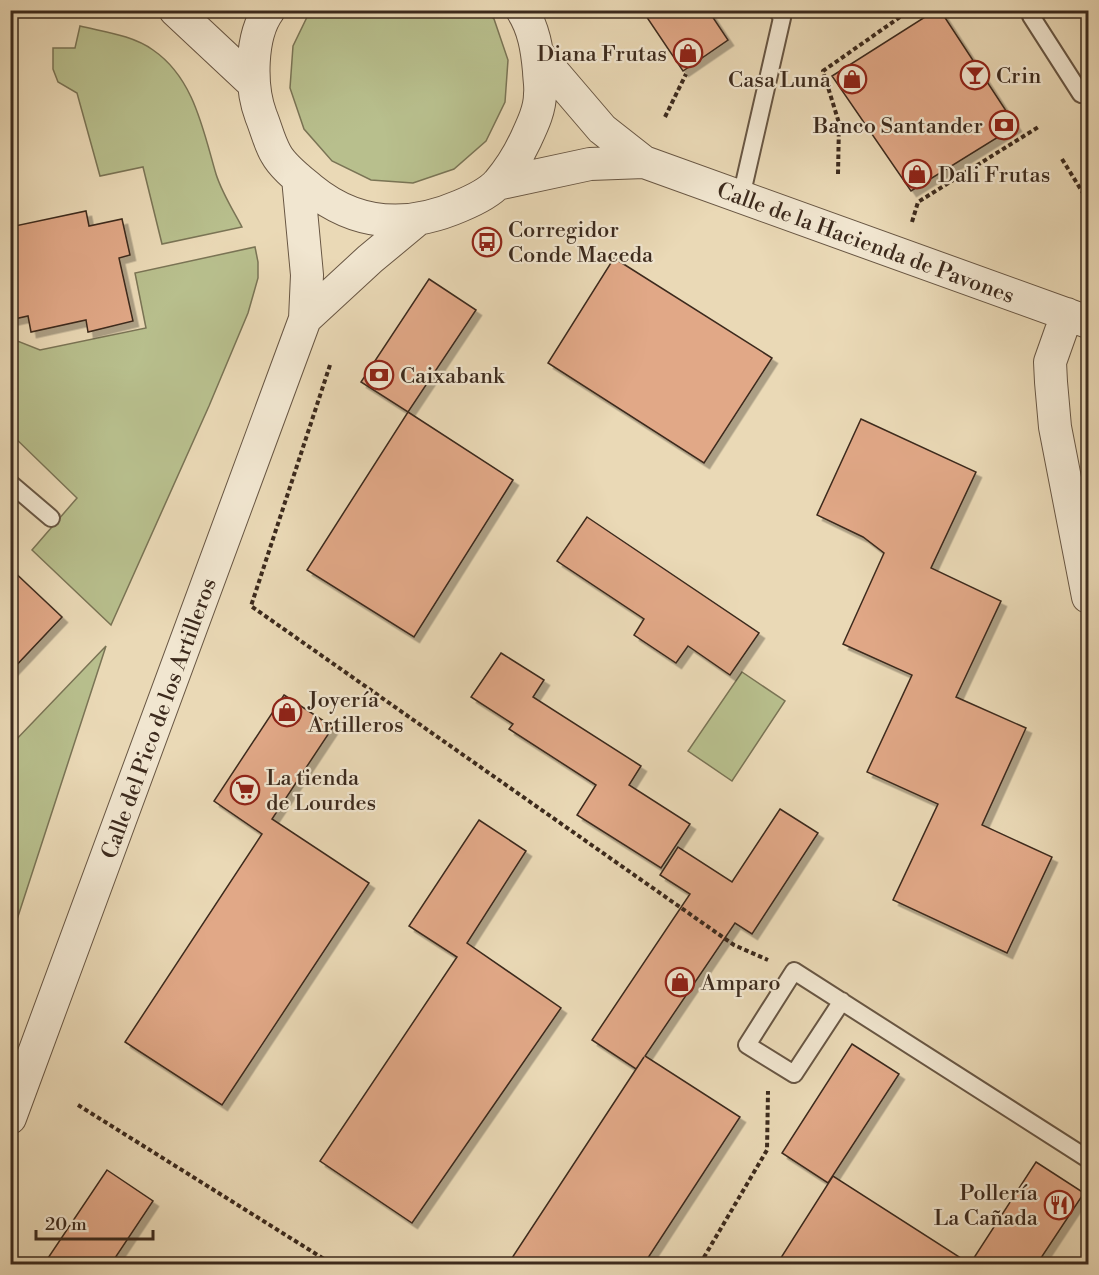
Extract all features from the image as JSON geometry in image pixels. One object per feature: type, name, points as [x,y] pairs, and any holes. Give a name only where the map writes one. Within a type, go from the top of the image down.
[{"type":"street","points":[[175,10],[253,83]]},
{"type":"street","points":[[269,10],[255,49],[253,83],[257,105],[276,155],[324,200],[351,214],[385,222],[417,220],[442,214],[470,202],[497,184],[518,157],[534,122],[541,95],[537,53],[530,22],[522,10]]},
{"type":"street","name":"Calle de la Hacienda de Pavones","points":[[537,53],[602,129],[644,162],[1078,318]]},
{"type":"street","name":"Calle de la Hacienda de Pavones","points":[[497,184],[590,164],[644,162]]},
{"type":"street","name":"Calle del Pico de los Artilleros","points":[[10,1118],[305,319],[307,275],[298,178]]},
{"type":"street","name":"Calle del Pico de los Artilleros","points":[[305,319],[349,277],[417,220]]},
{"type":"street","points":[[1078,318],[1050,362],[1055,427],[1089,597]]},
{"type":"lane","points":[[741,197],[782,18],[777,10]]},
{"type":"lane","points":[[1039,10],[1031,16],[1081,94],[1089,90]]},
{"type":"lane","points":[[10,483],[51,518]]},
{"type":"lane","points":[[842,1001],[794,1074],[747,1045],[794,971],[842,1001],[1089,1159]]},
{"type":"path","points":[[838,174],[839,123],[823,71],[910,10]]},
{"type":"path","points":[[665,117],[686,74]]},
{"type":"path","points":[[899,253],[918,202],[1040,126]]},
{"type":"path","points":[[1062,159],[1089,201]]},
{"type":"path","points":[[331,361],[251,606],[734,945],[794,971]]},
{"type":"path","points":[[700,1264],[767,1150],[769,1059]]},
{"type":"path","points":[[78,1106],[332,1264]]},
{"type":"green space","points":[[310,11],[486,11],[494,19],[508,60],[505,102],[486,141],[454,169],[413,183],[371,180],[332,161],[304,129],[290,88],[293,46]]},
{"type":"green space","points":[[80,26],[118,35],[145,45],[167,62],[178,75],[195,106],[221,188],[242,227],[162,244],[143,167],[100,176],[77,93],[58,82],[53,69],[53,48],[75,48]]},
{"type":"green space","points":[[255,247],[258,278],[248,313],[111,625],[32,550],[77,498],[11,434],[10,338],[40,350],[146,328],[135,273]]},
{"type":"green space","points":[[106,646],[11,938],[11,745]]},
{"type":"green space","points":[[742,672],[785,701],[732,781],[688,751]]},
{"type":"building","points":[[642,10],[708,10],[728,40],[683,71]]},
{"type":"building","points":[[936,10],[940,10],[1016,126],[911,191],[832,76]]},
{"type":"building","points":[[86,211],[89,226],[122,219],[130,255],[119,258],[133,321],[88,332],[86,320],[31,332],[28,316],[10,320],[10,227]]},
{"type":"building","points":[[614,258],[772,358],[704,463],[548,363]]},
{"type":"building","points":[[429,279],[476,310],[408,412],[361,382]]},
{"type":"building","points":[[408,412],[513,480],[414,637],[307,570]]},
{"type":"building","points":[[861,419],[976,472],[931,568],[1001,601],[956,697],[1026,728],[982,825],[1052,857],[1007,953],[893,900],[938,804],[867,772],[912,675],[843,644],[884,553],[863,537],[817,515]]},
{"type":"building","points":[[587,517],[759,633],[730,675],[688,646],[676,663],[634,635],[644,619],[557,561]]},
{"type":"building","points":[[10,568],[62,617],[10,672]]},
{"type":"building","points":[[501,653],[544,680],[533,697],[641,766],[629,785],[690,824],[661,868],[577,815],[596,785],[509,729],[513,724],[471,697]]},
{"type":"building","points":[[284,695],[333,727],[272,819],[369,883],[222,1105],[125,1042],[262,834],[214,801]]},
{"type":"building","points":[[780,809],[818,833],[752,934],[735,923],[645,1056],[740,1117],[644,1264],[508,1264],[644,1057],[636,1069],[592,1040],[690,894],[660,875],[678,847],[732,882]]},
{"type":"building","points":[[479,820],[526,851],[467,943],[561,1008],[412,1223],[320,1161],[457,957],[409,926]]},
{"type":"building","points":[[852,1044],[899,1074],[828,1183],[782,1153]]},
{"type":"building","points":[[1036,1162],[1084,1193],[1037,1264],[970,1264]]},
{"type":"building","points":[[107,1170],[153,1201],[111,1264],[44,1264]]},
{"type":"building","points":[[833,1176],[970,1264],[777,1264]]},
{"type":"place","name":"Diana Frutas","points":[[688,53]]},
{"type":"place","name":"Crin","points":[[975,75]]},
{"type":"place","name":"Casa Luna","points":[[852,79]]},
{"type":"place","name":"Banco Santander","points":[[1004,125]]},
{"type":"place","name":"Dali Frutas","points":[[917,174]]},
{"type":"place","name":"Corregidor Conde Maceda","points":[[487,242]]},
{"type":"place","name":"Caixabank","points":[[379,375]]},
{"type":"place","name":"Joyería Artilleros","points":[[287,712]]},
{"type":"place","name":"La tienda de Lourdes","points":[[245,790]]},
{"type":"place","name":"Amparo","points":[[680,982]]},
{"type":"place","name":"Pollería La Cañada","points":[[1059,1205]]}]
